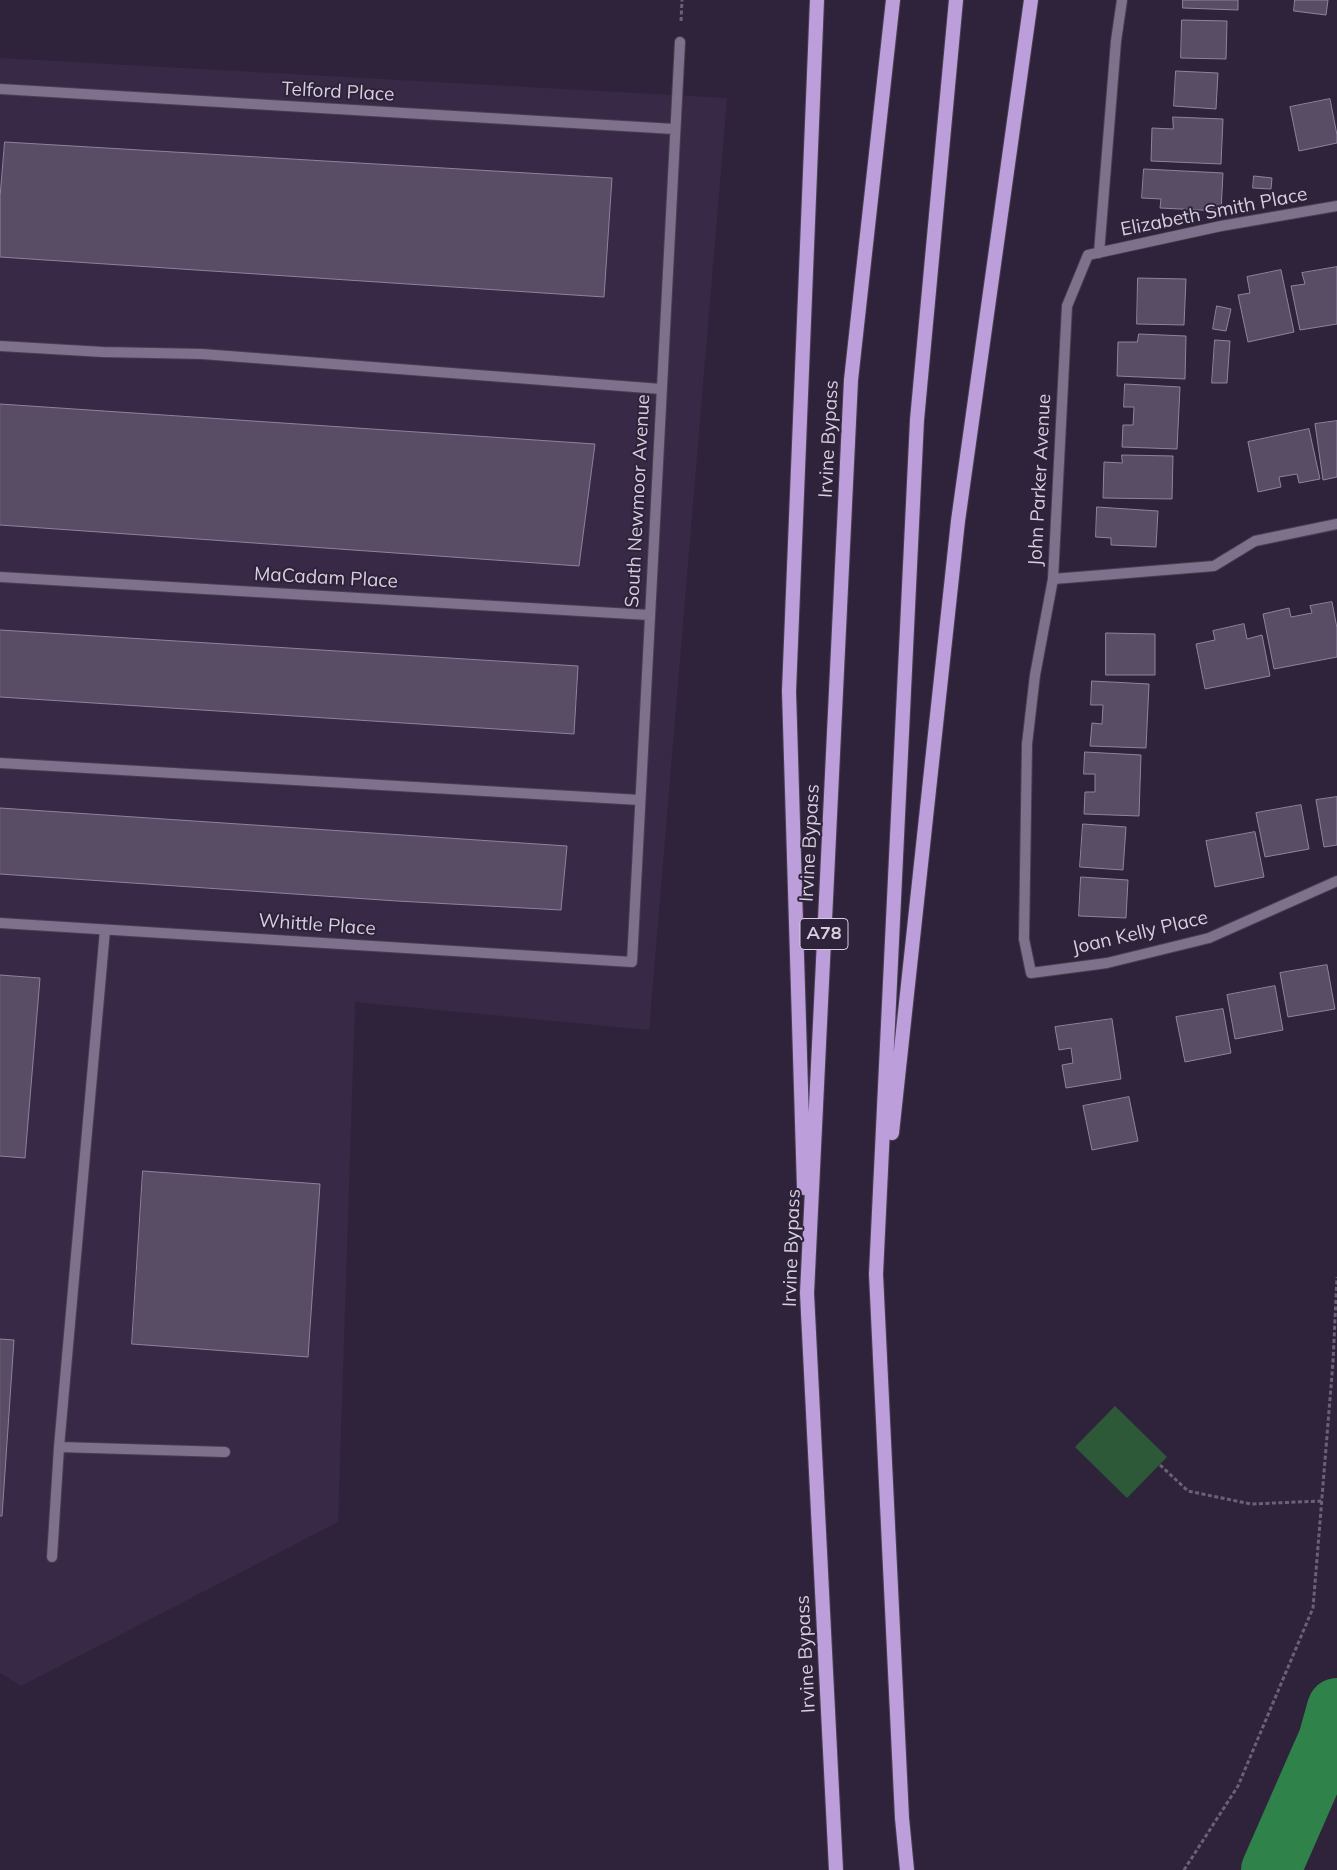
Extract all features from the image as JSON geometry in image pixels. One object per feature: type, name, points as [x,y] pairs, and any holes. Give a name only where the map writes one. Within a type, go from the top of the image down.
[{"type":"highway","name":"A78","points":[[807,1293],[789,690],[817,0]]},
{"type":"highway","name":"Irvine Bypass","points":[[836,1870],[807,1293],[850,380],[894,0]]},
{"type":"highway","points":[[907,1870],[902,1818],[876,1274],[917,420],[956,0]]},
{"type":"highway","points":[[876,1274],[958,521],[1031,0]]},
{"type":"street","points":[[1099,253],[1116,42],[1122,0]]},
{"type":"street","name":"South Newmoor Avenue","points":[[632,962],[680,42]]},
{"type":"street","name":"Telford Place","points":[[0,89],[674,129]]},
{"type":"street","name":"Elizabeth Smith Place","points":[[1099,253],[1221,226],[1337,206]]},
{"type":"street","name":"John Parker Avenue","points":[[1031,973],[1024,939],[1027,744],[1035,675],[1053,579],[1067,306],[1088,255],[1099,253]]},
{"type":"street","points":[[0,346],[103,352],[202,354],[661,389]]},
{"type":"street","points":[[1053,579],[1214,566],[1254,541],[1337,524]]},
{"type":"street","name":"MaCadam Place","points":[[0,577],[649,615]]},
{"type":"street","points":[[0,763],[640,800]]},
{"type":"street","name":"Joan Kelly Place","points":[[1031,973],[1107,963],[1209,938],[1337,881]]},
{"type":"street","name":"Whittle Place","points":[[0,923],[632,962]]},
{"type":"street","points":[[52,1557],[59,1447],[105,930]]},
{"type":"street","points":[[59,1447],[225,1452]]},
{"type":"path","points":[[1184,1870],[1238,1786],[1313,1608],[1333,1362],[1337,1277]]},
{"type":"path","points":[[1160,1464],[1188,1490],[1251,1504],[1322,1501]]},
{"type":"shaded area","points":[[0,58],[727,98],[649,1030],[355,1002],[338,1522],[21,1686],[0,1673]]},
{"type":"green space","points":[[1115,1406],[1167,1457],[1127,1498],[1075,1447]]},
{"type":"building","points":[[1183,0],[1238,0],[1238,10],[1183,8]]},
{"type":"building","points":[[1295,0],[1328,0],[1326,15],[1294,11]]},
{"type":"building","points":[[1182,20],[1227,21],[1226,59],[1181,58]]},
{"type":"building","points":[[1176,71],[1218,73],[1216,109],[1174,106]]},
{"type":"building","points":[[1330,99],[1337,143],[1299,151],[1290,107]]},
{"type":"building","points":[[1173,117],[1223,119],[1221,164],[1151,161],[1152,128],[1173,129]]},
{"type":"building","points":[[5,142],[612,178],[604,297],[0,257],[0,197]]},
{"type":"building","points":[[1144,169],[1223,173],[1221,211],[1160,208],[1161,199],[1142,198]]},
{"type":"building","points":[[1254,176],[1272,178],[1271,189],[1253,188]]},
{"type":"building","points":[[1337,267],[1337,324],[1300,330],[1291,286],[1305,284],[1302,273]]},
{"type":"building","points":[[1281,270],[1294,332],[1248,342],[1238,295],[1250,293],[1247,277]]},
{"type":"building","points":[[1138,278],[1186,279],[1184,325],[1137,324]]},
{"type":"building","points":[[1217,306],[1231,309],[1226,331],[1213,329]]},
{"type":"building","points":[[1139,334],[1186,336],[1185,379],[1117,376],[1118,342],[1137,342]]},
{"type":"building","points":[[1215,340],[1230,341],[1227,383],[1212,383]]},
{"type":"building","points":[[1125,384],[1180,387],[1177,449],[1122,447],[1123,425],[1133,425],[1134,407],[1124,407]]},
{"type":"building","points":[[0,404],[595,444],[579,566],[0,525]]},
{"type":"building","points":[[1337,421],[1337,477],[1323,480],[1315,424]]},
{"type":"building","points":[[1309,429],[1320,479],[1299,483],[1297,474],[1279,477],[1281,487],[1258,492],[1248,442]]},
{"type":"building","points":[[1122,455],[1173,456],[1172,499],[1103,498],[1104,462],[1122,463]]},
{"type":"building","points":[[1097,507],[1158,511],[1156,547],[1111,545],[1111,538],[1096,537]]},
{"type":"building","points":[[1332,602],[1337,628],[1337,657],[1274,669],[1263,614],[1289,608],[1291,617],[1312,613],[1310,606]]},
{"type":"building","points":[[1244,624],[1247,639],[1262,635],[1270,676],[1205,689],[1196,644],[1215,640],[1213,631]]},
{"type":"building","points":[[0,630],[578,666],[574,734],[0,697]]},
{"type":"building","points":[[1106,633],[1155,634],[1155,675],[1106,675]]},
{"type":"building","points":[[1092,681],[1149,684],[1146,748],[1090,746],[1092,723],[1102,724],[1103,705],[1091,705]]},
{"type":"building","points":[[1085,752],[1141,755],[1139,816],[1084,814],[1085,792],[1095,792],[1095,774],[1084,774]]},
{"type":"building","points":[[1337,797],[1337,845],[1324,847],[1316,800]]},
{"type":"building","points":[[1301,805],[1309,849],[1265,857],[1256,813]]},
{"type":"building","points":[[0,808],[567,846],[561,910],[397,901],[0,874]]},
{"type":"building","points":[[1083,824],[1126,827],[1123,870],[1080,867]]},
{"type":"building","points":[[1255,832],[1264,877],[1215,887],[1206,841]]},
{"type":"building","points":[[1081,877],[1128,880],[1126,918],[1079,916]]},
{"type":"building","points":[[1327,965],[1335,1009],[1288,1017],[1280,973]]},
{"type":"building","points":[[0,975],[40,978],[25,1158],[0,1156]]},
{"type":"building","points":[[1275,986],[1283,1030],[1235,1039],[1227,995]]},
{"type":"building","points":[[1223,1009],[1231,1053],[1185,1062],[1176,1017]]},
{"type":"building","points":[[1112,1019],[1121,1079],[1066,1088],[1062,1065],[1073,1063],[1071,1048],[1059,1050],[1055,1027]]},
{"type":"building","points":[[1129,1097],[1138,1141],[1092,1150],[1083,1106]]},
{"type":"building","points":[[143,1171],[320,1184],[308,1357],[132,1344]]},
{"type":"building","points":[[0,1339],[14,1340],[2,1516],[0,1516]]},
{"type":"waterway","points":[[1271,1870],[1328,1740],[1337,1708]]}]
